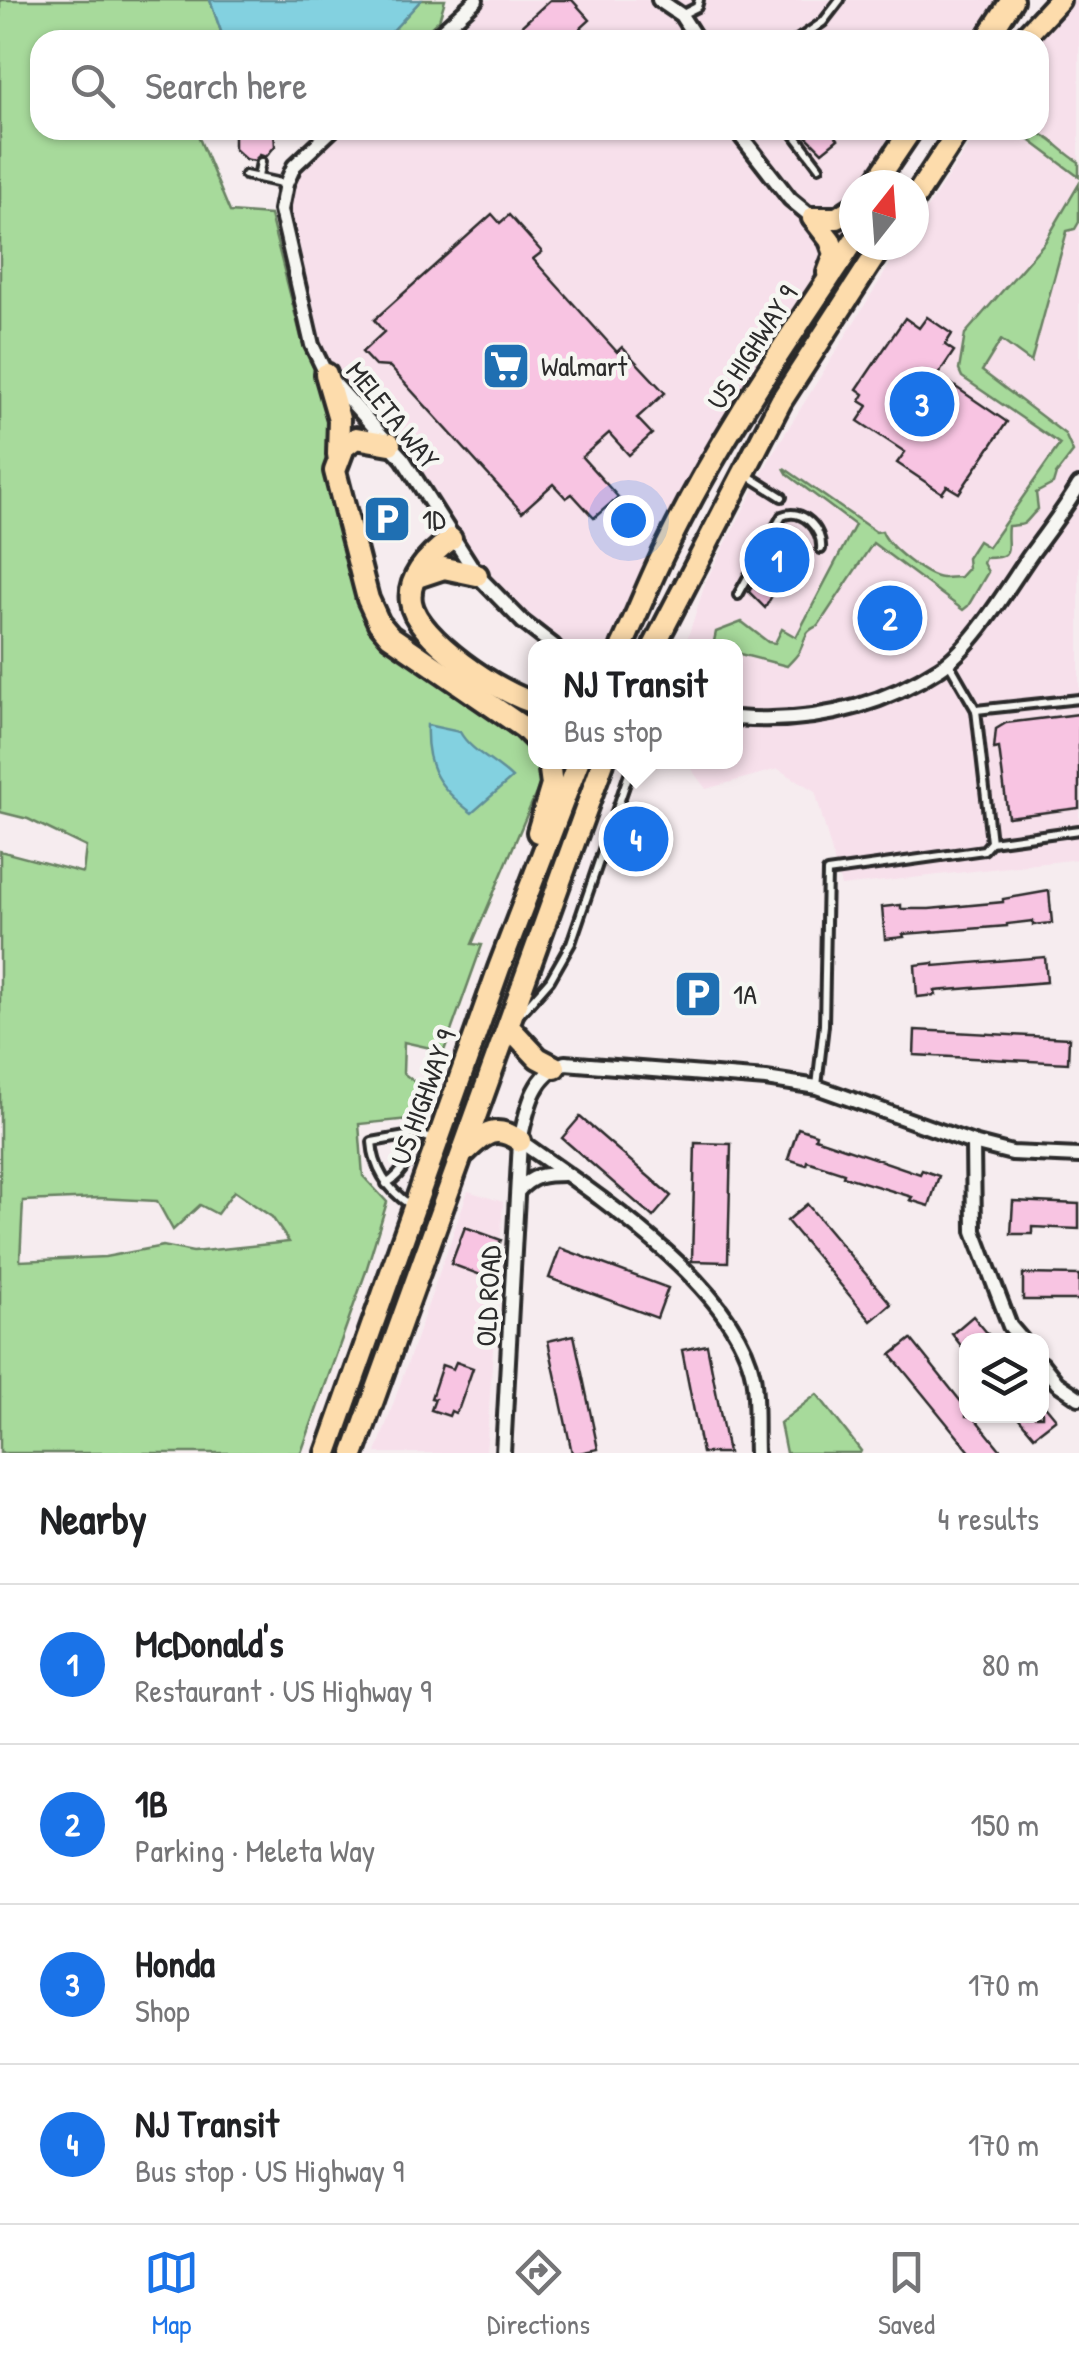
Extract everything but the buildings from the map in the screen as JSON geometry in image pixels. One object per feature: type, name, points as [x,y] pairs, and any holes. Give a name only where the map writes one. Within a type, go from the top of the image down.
[{"type":"highway","points":[[992,30],[1012,0]]},
{"type":"highway","points":[[1026,30],[1043,0]]},
{"type":"highway","points":[[1030,30],[1059,0]]},
{"type":"highway","points":[[884,170],[904,140]]},
{"type":"highway","points":[[901,170],[920,140]]},
{"type":"highway","points":[[929,177],[953,140]]},
{"type":"highway","points":[[813,218],[839,217]]},
{"type":"highway","points":[[795,330],[835,254],[830,240],[813,218]]},
{"type":"highway","name":"US HIGHWAY 9","points":[[625,639],[690,502],[729,434],[841,260]]},
{"type":"highway","name":"US HIGHWAY 9","points":[[659,639],[781,401],[872,260]]},
{"type":"highway","points":[[326,374],[339,418],[335,471],[368,599],[379,623],[390,636],[528,732]]},
{"type":"highway","points":[[337,460],[344,446],[356,438],[390,444]]},
{"type":"highway","points":[[451,539],[430,556],[416,577],[411,590],[412,608],[434,637],[487,679],[528,700]]},
{"type":"highway","points":[[416,577],[444,568],[476,575]]},
{"type":"highway","points":[[499,968],[552,785],[550,769]]},
{"type":"highway","name":"US HIGHWAY 9","points":[[326,1453],[436,1140],[575,769]]},
{"type":"highway","name":"US HIGHWAY 9","points":[[354,1453],[601,769]]},
{"type":"highway","points":[[509,1027],[538,1058],[554,1067]]},
{"type":"highway","points":[[461,1156],[486,1133],[502,1132],[520,1141]]},
{"type":"street","points":[[443,30],[476,0]]},
{"type":"street","points":[[659,0],[680,15],[690,30]]},
{"type":"street","points":[[286,184],[294,166],[321,140]]},
{"type":"street","points":[[744,140],[790,199],[813,218]]},
{"type":"street","name":"MELETA WAY","points":[[286,184],[282,210],[290,256],[312,345],[326,374],[390,444],[476,575],[545,639]]},
{"type":"street","points":[[743,719],[773,721],[826,716],[874,701],[948,662],[983,622],[1079,486]]},
{"type":"street","points":[[554,1067],[565,1063],[766,1079],[817,1087],[973,1143],[1012,1153],[1079,1156]]},
{"type":"street","name":"OLD ROAD","points":[[503,1453],[520,1141],[536,1086],[554,1067]]},
{"type":"street","points":[[520,1141],[664,1249],[714,1304],[740,1342],[753,1376],[756,1453]]},
{"type":"street","points":[[973,1143],[974,1231],[1016,1333]]},
{"type":"street","points":[[518,1191],[538,1175],[567,1174]]},
{"type":"street","points":[[1049,1372],[1079,1398]]},
{"type":"lane","points":[[680,15],[697,7],[699,0]]},
{"type":"lane","points":[[812,30],[840,0]]},
{"type":"lane","points":[[799,140],[819,167]]},
{"type":"lane","points":[[258,178],[261,162]]},
{"type":"lane","points":[[245,175],[286,184]]},
{"type":"lane","points":[[742,472],[782,497]]},
{"type":"lane","points":[[738,595],[776,523],[789,512],[818,529],[821,550]]},
{"type":"lane","points":[[948,662],[976,710],[992,842]]},
{"type":"lane","points":[[976,710],[1079,699]]},
{"type":"lane","points":[[509,1027],[550,980],[571,943],[631,769]]},
{"type":"lane","points":[[817,1087],[824,1025],[827,872],[974,853],[992,842],[1079,830]]},
{"type":"lane","points":[[412,1206],[386,1184],[374,1160],[372,1142],[408,1134],[436,1140]]},
{"type":"lane","points":[[386,1184],[398,1177],[404,1167],[410,1152],[408,1134]]},
{"type":"shaded area","points":[[476,0],[1012,0],[992,30],[443,30]]},
{"type":"shaded area","points":[[1067,0],[1079,0],[1079,859],[841,886],[815,791],[778,769],[706,789],[691,769],[743,769],[743,639],[687,639],[706,581],[773,453],[893,260],[929,260],[929,205],[972,140],[1049,140],[1049,30]]},
{"type":"shaded area","points":[[323,140],[920,140],[901,170],[839,170],[842,260],[729,434],[626,639],[546,639],[477,575],[403,459],[326,374],[290,256],[286,184]]},
{"type":"shaded area","points":[[468,1191],[503,1202],[486,1453],[376,1453]]},
{"type":"green space","points":[[0,0],[210,0],[220,30],[30,30],[30,140],[200,140],[230,212],[270,215],[302,341],[336,420],[330,498],[368,623],[524,737],[528,769],[538,769],[542,779],[472,944],[482,945],[444,1051],[404,1042],[403,1073],[429,1093],[419,1118],[359,1124],[363,1176],[387,1202],[301,1453],[0,1453],[0,851],[83,873],[86,847],[28,819],[0,812]],"holes":[[[234,1191],[272,1217],[289,1242],[193,1252],[163,1246],[105,1257],[20,1261],[23,1201],[157,1201],[173,1230],[200,1205],[217,1214]]]},
{"type":"green space","points":[[421,0],[445,0],[439,20],[428,30],[393,30]]},
{"type":"green space","points":[[1029,140],[1050,140],[1079,162],[1079,177]]},
{"type":"green space","points":[[1079,184],[1079,222],[1075,229],[1067,231],[1031,362],[1001,340],[982,371],[1065,434],[1073,452],[1053,484],[1036,493],[1038,509],[1023,524],[1008,526],[1006,554],[985,558],[983,563],[988,572],[968,606],[963,610],[873,543],[787,666],[743,655],[743,639],[714,639],[716,632],[742,622],[768,642],[775,643],[782,629],[796,637],[855,525],[784,468],[876,532],[882,531],[899,552],[935,576],[960,577],[968,568],[967,558],[978,541],[988,547],[1060,444],[962,377],[959,370],[965,334],[1045,242]]},
{"type":"green space","points":[[817,1394],[860,1453],[786,1453],[780,1423]]},
{"type":"water","points":[[210,0],[421,0],[393,30],[220,30]]},
{"type":"water","points":[[427,725],[460,732],[470,745],[512,778],[472,813],[436,776]]},
{"type":"place","name":"Walmart","points":[[506,366]]},
{"type":"place","name":"Honda","points":[[922,404]]},
{"type":"place","name":"1D","points":[[387,519]]},
{"type":"place","name":"McDonald's","points":[[777,560]]},
{"type":"place","name":"1B","points":[[890,618]]},
{"type":"place","name":"NJ Transit","points":[[636,839]]},
{"type":"place","name":"1A","points":[[698,994]]}]
